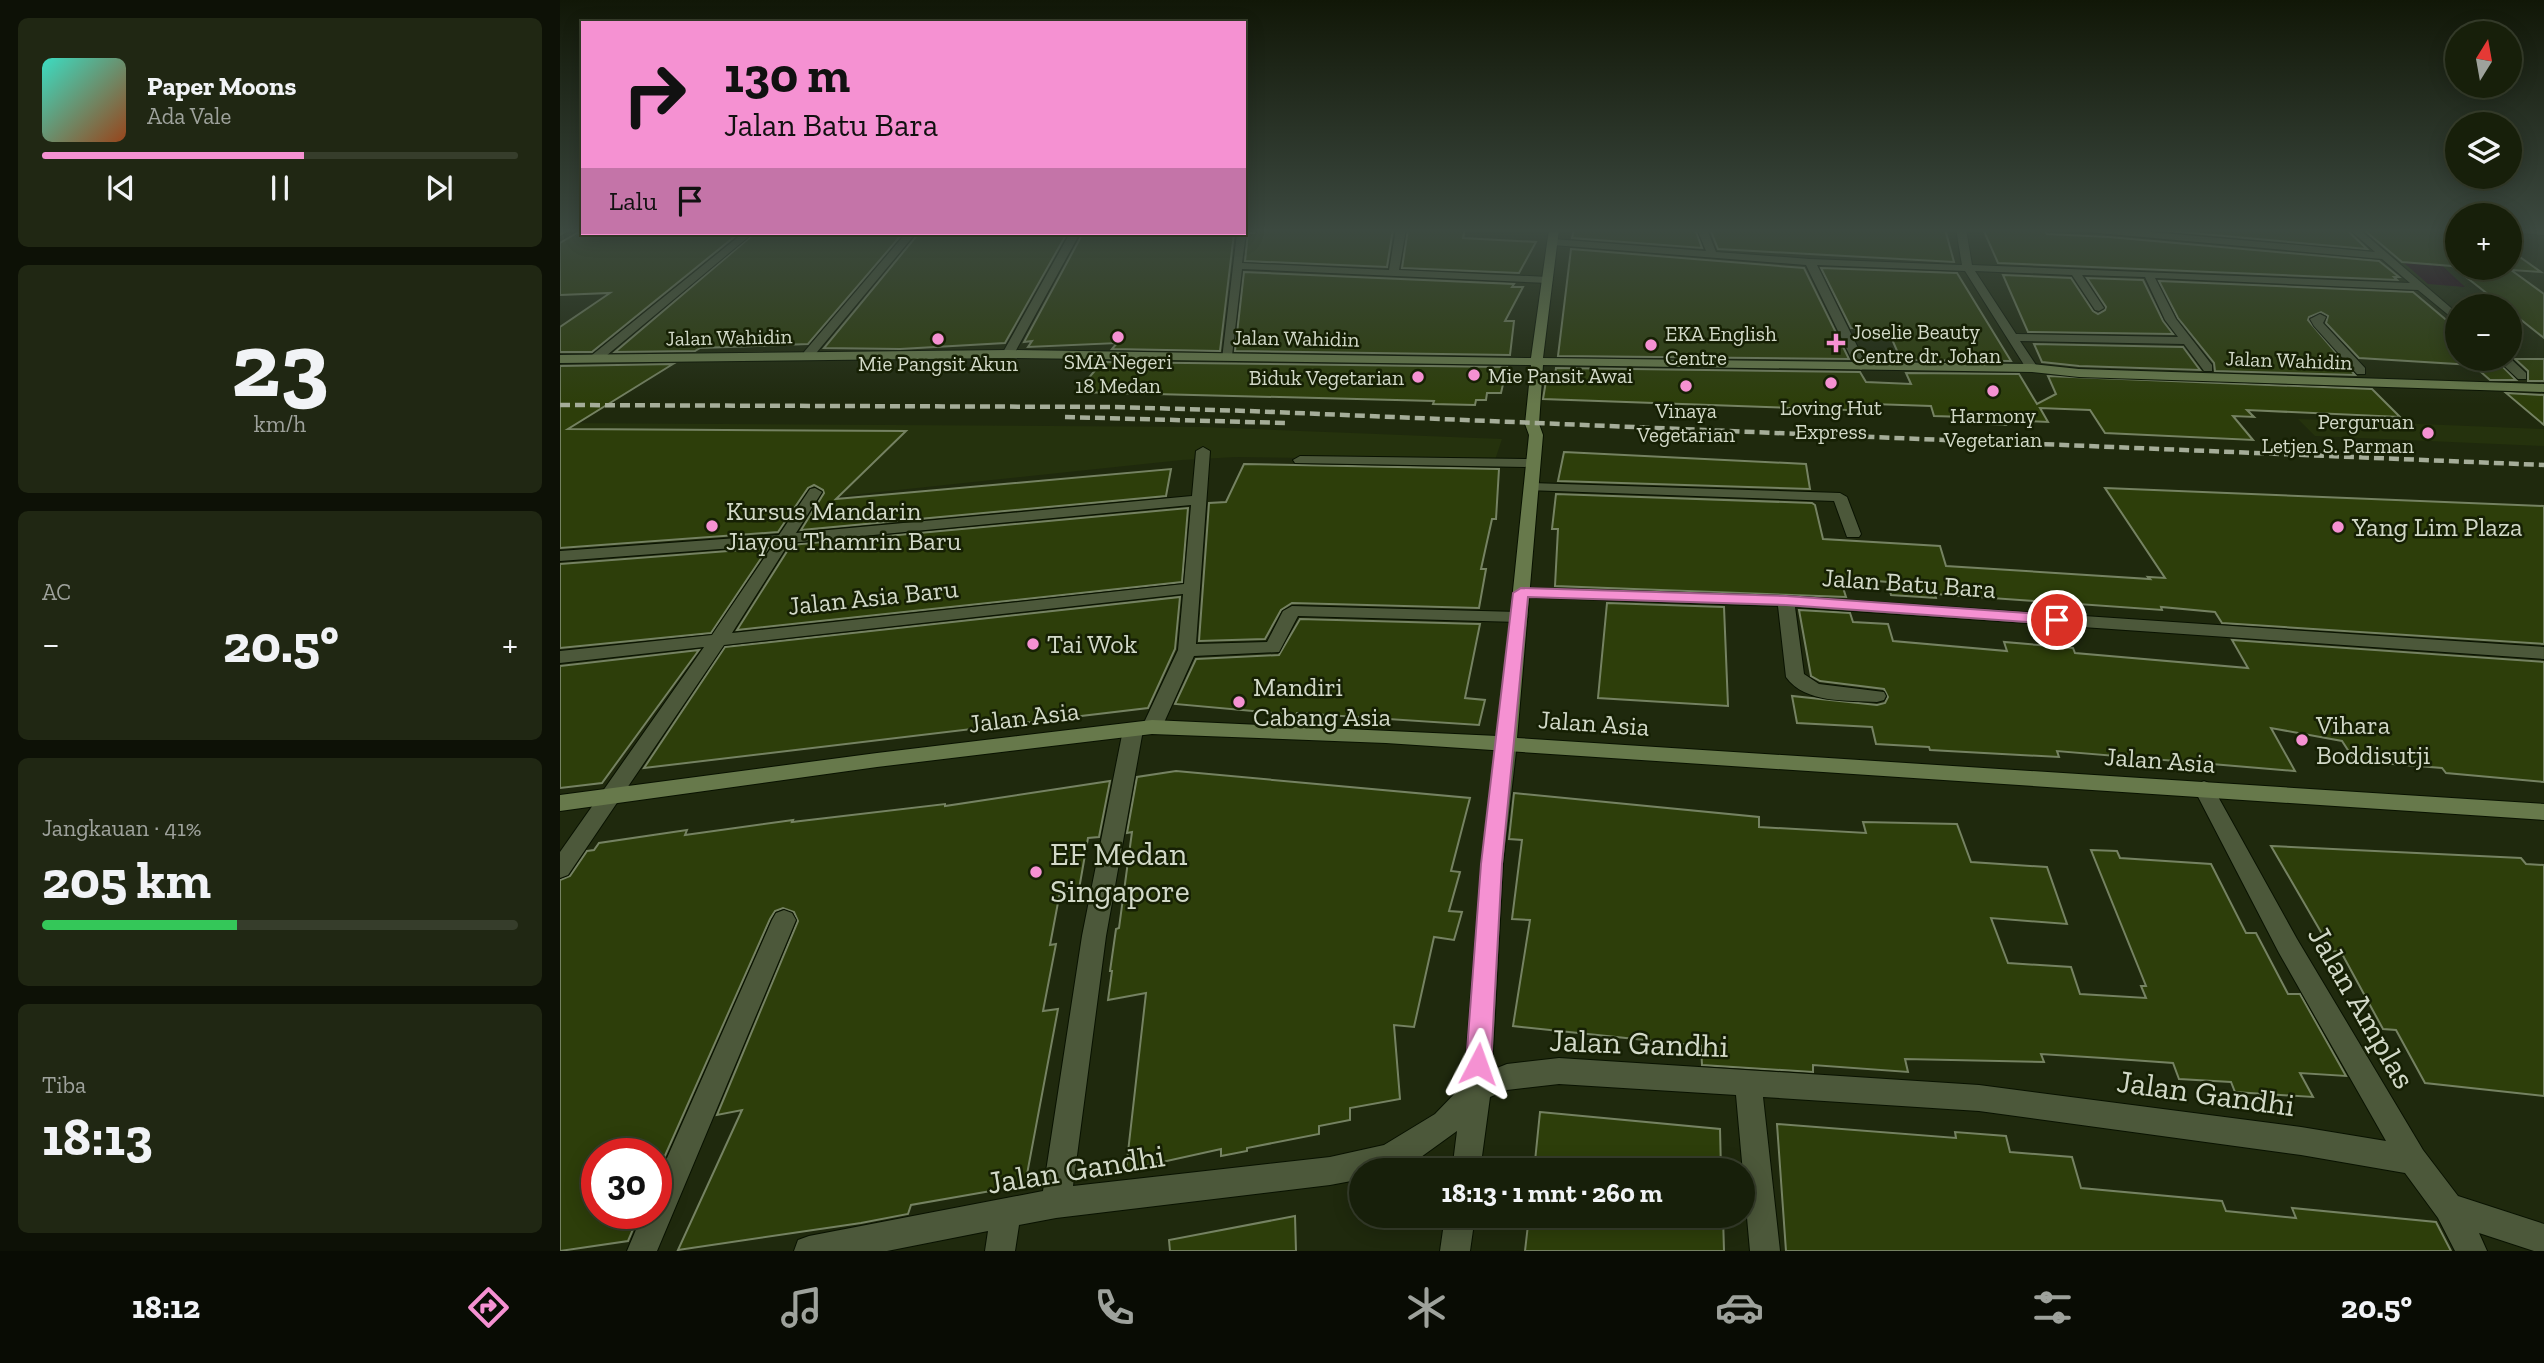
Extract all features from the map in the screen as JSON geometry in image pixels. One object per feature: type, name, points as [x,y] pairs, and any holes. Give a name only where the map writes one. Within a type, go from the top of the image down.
[{"type":"street","points":[[596,358],[682,287]]},
{"type":"street","points":[[808,355],[865,287]]},
{"type":"street","points":[[1009,354],[1045,287]]},
{"type":"street","points":[[1226,356],[1234,287]]},
{"type":"street","points":[[1468,1158],[1477,1089],[1492,864],[1507,743],[1536,435],[1532,424],[1537,361],[1547,287]]},
{"type":"street","points":[[1823,287],[1861,366]]},
{"type":"street","points":[[1981,287],[2032,368]]},
{"type":"street","points":[[2085,287],[2099,308]]},
{"type":"street","points":[[2155,287],[2171,320],[2208,368]]},
{"type":"street","points":[[2411,287],[2421,288],[2445,309]]},
{"type":"street","points":[[2320,317],[2316,319],[2318,324],[2361,371]]},
{"type":"street","points":[[2012,337],[2185,341]]},
{"type":"street","name":"Jalan Wahidin","points":[[560,359],[1009,354],[1226,356],[2032,368],[2079,373],[2544,388]]},
{"type":"street","name":"Jalan Wahidin","points":[[2032,368],[2072,363],[2544,377]]},
{"type":"street","points":[[2516,371],[2522,376]]},
{"type":"street","points":[[1056,1203],[1094,936],[1143,729],[1187,650],[1203,452]]},
{"type":"street","points":[[1300,460],[1533,463]]},
{"type":"street","points":[[1531,487],[1840,497],[1853,534]]},
{"type":"street","points":[[560,869],[719,640],[815,492]]},
{"type":"street","points":[[560,556],[783,539],[1199,500]]},
{"type":"street","name":"Jalan Asia Baru","points":[[560,657],[1192,589]]},
{"type":"street","name":"Jalan Batu Bara","points":[[1521,593],[1786,601],[2544,653]]},
{"type":"street","points":[[1786,601],[1795,677],[1814,690],[1877,696]]},
{"type":"street","points":[[1187,650],[1273,648],[1293,611],[1519,617]]},
{"type":"street","name":"Jalan Asia","points":[[560,803],[877,760],[1143,729],[1386,736],[1507,743],[2544,812]]},
{"type":"street","name":"Jalan Amplas","points":[[2204,789],[2288,946],[2413,1160],[2448,1208],[2473,1251]]},
{"type":"street","points":[[642,1251],[784,920]]},
{"type":"street","name":"Jalan Gandhi","points":[[809,1251],[1006,1215],[1056,1203],[1330,1171],[1387,1159],[1411,1147],[1445,1124],[1477,1089],[1507,1076],[1559,1071],[1979,1098],[2301,1141],[2413,1160]]},
{"type":"street","points":[[1748,1083],[1765,1251]]},
{"type":"street","points":[[2448,1208],[2544,1239]]},
{"type":"street","points":[[1000,1251],[1006,1215]]},
{"type":"street","points":[[1455,1251],[1458,1228]]},
{"type":"shaded area","name":"Perguruan Letjen S. Parman","points":[[2298,419],[2544,429],[2544,446],[2315,436]]},
{"type":"shaded area","points":[[560,423],[1204,427],[1502,439],[1495,460],[1236,457],[1182,460],[776,503],[560,502]]},
{"type":"building","points":[[560,287],[672,287],[592,352],[560,352],[560,327],[610,293],[560,295]]},
{"type":"building","points":[[691,287],[856,287],[808,344],[700,348],[695,351],[615,352]]},
{"type":"building","points":[[874,287],[1036,287],[1005,343],[900,349],[824,348]]},
{"type":"building","points":[[1054,287],[1228,287],[1220,351],[1112,349],[1117,343],[1028,347],[1032,341],[1024,342]]},
{"type":"building","points":[[1242,287],[1523,287],[1505,321],[1514,321],[1510,355],[1235,351]]},
{"type":"building","points":[[1566,287],[1814,287],[1849,359],[1558,356]]},
{"type":"building","points":[[1831,287],[1966,287],[2011,361],[1901,360],[1888,330],[1851,328]]},
{"type":"building","points":[[2008,287],[2077,287],[2098,314],[2106,307],[2093,287],[2147,287],[2163,321],[2173,334],[2028,332]]},
{"type":"building","points":[[2162,287],[2306,287],[2413,292],[2445,319],[2445,363],[2359,358],[2326,323],[2328,316],[2321,312],[2308,320],[2355,375],[2215,371],[2214,363],[2178,318]]},
{"type":"building","points":[[2479,287],[2535,287],[2544,294],[2544,338],[2522,321],[2522,294],[2488,294]]},
{"type":"building","points":[[2034,344],[2183,347],[2200,370],[2079,366],[2042,362]]},
{"type":"building","points":[[2522,359],[2544,359],[2544,381],[2528,381],[2528,371],[2522,365]]},
{"type":"building","points":[[1102,362],[1507,367],[1501,393],[1487,393],[1486,400],[1476,400],[1475,405],[1433,404],[1434,401],[1077,392]]},
{"type":"building","points":[[673,364],[568,429],[906,431],[836,499],[1171,469],[1166,496],[801,530],[824,493],[814,485],[808,488],[778,532],[560,548],[560,366]]},
{"type":"building","points":[[1556,368],[1860,372],[1866,382],[1911,384],[1906,373],[2019,374],[2037,404],[2056,394],[2048,376],[2372,389],[2400,417],[2247,410],[2254,417],[2233,416],[2253,440],[2105,433],[2090,410],[2040,408],[2048,422],[2004,420],[2006,425],[1968,423],[1965,417],[1934,416],[1931,406],[1873,404],[1875,411],[1543,399],[1547,375],[1555,376]]},
{"type":"building","points":[[2480,371],[2507,371],[2516,380],[2490,380]]},
{"type":"building","points":[[2506,393],[2544,395],[2544,425]]},
{"type":"building","points":[[1564,452],[1806,464],[1810,489],[1558,481]]},
{"type":"building","points":[[1244,464],[1499,469],[1496,519],[1492,519],[1481,569],[1486,569],[1479,608],[1292,603],[1281,610],[1265,639],[1199,641],[1209,503],[1226,502]]},
{"type":"building","points":[[2105,488],[2544,506],[2544,644],[2222,623],[2215,612],[2161,607],[2162,610],[1935,594],[1936,598],[1891,595],[1888,582],[1840,578],[1846,597],[1555,586],[1558,529],[1552,529],[1556,494],[1812,503],[1815,505],[1823,539],[1940,546],[1946,566],[2165,578]]},
{"type":"building","points":[[1188,508],[1182,582],[737,630],[791,545]]},
{"type":"building","points":[[768,548],[711,633],[560,648],[560,564]]},
{"type":"building","points":[[1180,597],[1175,649],[1148,708],[644,768],[725,647]]},
{"type":"building","points":[[1607,603],[1724,607],[1728,706],[1598,698]]},
{"type":"building","points":[[1799,610],[1850,613],[1853,622],[1888,624],[1893,641],[2007,651],[2004,642],[2073,648],[2075,653],[2248,668],[2232,640],[2544,662],[2544,782],[2446,773],[2442,768],[2355,761],[2342,741],[2271,728],[2295,771],[2057,751],[2059,757],[1930,750],[1929,747],[1876,744],[1872,727],[1797,723],[1792,696],[1877,705],[1885,703],[1888,697],[1884,689],[1820,681],[1811,676]]},
{"type":"building","points":[[1300,619],[1480,624],[1465,698],[1485,700],[1479,725],[1296,715],[1175,704],[1196,659],[1279,655]]},
{"type":"building","points":[[699,650],[602,783],[560,788],[560,666]]},
{"type":"building","points":[[1176,771],[1470,798],[1451,871],[1460,872],[1449,911],[1462,912],[1454,940],[1434,937],[1414,1027],[1394,1025],[1400,1099],[1350,1108],[1350,1120],[1319,1126],[1319,1134],[1247,1148],[1247,1151],[1221,1156],[1221,1149],[1126,1170],[1146,993],[1108,1000],[1116,929],[1119,928],[1132,832],[1127,833],[1137,777]]},
{"type":"building","points":[[1110,781],[1099,837],[1088,838],[1079,889],[1060,892],[1050,945],[1056,944],[1043,1011],[1058,1009],[1025,1185],[911,1205],[908,1214],[861,1223],[678,1250],[742,1110],[717,1115],[798,921],[794,912],[783,908],[775,911],[770,919],[672,1140],[581,1138],[581,1229],[633,1229],[628,1241],[560,1251],[560,880],[570,876],[587,851],[594,850],[599,843],[687,830],[685,835],[793,820],[792,822],[945,806]]},
{"type":"building","points":[[1514,793],[1759,817],[1759,827],[1866,833],[1863,822],[1957,824],[1971,862],[2047,867],[2067,924],[1991,918],[2008,963],[2071,967],[2080,994],[2146,998],[2141,986],[2146,986],[2091,850],[2117,851],[2120,858],[2211,864],[2246,933],[2256,933],[2288,994],[2300,994],[2346,1076],[2300,1073],[2313,1097],[2235,1092],[2231,1082],[2179,1079],[2173,1063],[2041,1054],[2044,1062],[1905,1059],[1908,1072],[1813,1065],[1813,1072],[1702,1065],[1701,1046],[1513,1026],[1530,920],[1512,919],[1522,840],[1509,839]]},
{"type":"building","points":[[2271,846],[2521,858],[2526,864],[2544,865],[2544,1096],[2425,1083],[2396,1030],[2383,1029],[2341,952],[2332,951]]},
{"type":"building","points":[[1540,1112],[1720,1129],[1721,1158],[1535,1158]]},
{"type":"building","points":[[1777,1124],[1956,1138],[1955,1132],[2006,1136],[2010,1152],[2072,1157],[2081,1188],[2222,1201],[2226,1211],[2296,1218],[2292,1208],[2436,1222],[2451,1251],[1786,1251]]},
{"type":"building","points":[[1295,1216],[1296,1251],[1170,1251],[1169,1240]]},
{"type":"building","points":[[1528,1228],[1723,1228],[1724,1251],[1525,1251]]},
{"type":"railway","points":[[560,405],[1115,407],[1249,411],[2544,465]]},
{"type":"railway","points":[[1065,417],[1285,423]]},
{"type":"place","name":"SMA Negeri 18 Medan","points":[[1118,337]]},
{"type":"place","name":"Mie Pangsit Akun","points":[[938,339]]},
{"type":"place","name":"Joselie Beauty Centre dr. Johan","points":[[1836,343]]},
{"type":"place","name":"EKA English Centre","points":[[1651,345]]},
{"type":"place","name":"Mie Pansit Awai","points":[[1474,375]]},
{"type":"place","name":"Biduk Vegetarian","points":[[1418,377]]},
{"type":"place","name":"Loving Hut Express","points":[[1831,383]]},
{"type":"place","name":"Vinaya Vegetarian","points":[[1686,386]]},
{"type":"place","name":"Harmony Vegetarian","points":[[1993,391]]},
{"type":"place","name":"Perguruan Letjen S. Parman","points":[[2428,433]]},
{"type":"place","name":"Kursus Mandarin Jiayou Thamrin Baru","points":[[712,526]]},
{"type":"place","name":"Yang Lim Plaza","points":[[2338,527]]},
{"type":"place","name":"Tai Wok","points":[[1033,644]]},
{"type":"place","name":"Mandiri Cabang Asia","points":[[1239,702]]},
{"type":"place","name":"Vihara Boddisutji","points":[[2302,740]]},
{"type":"place","name":"EF Medan Singapore","points":[[1036,872]]},
{"type":"route","points":[[1478,1064],[1492,864],[1521,593],[1786,601],[2057,620]]}]
